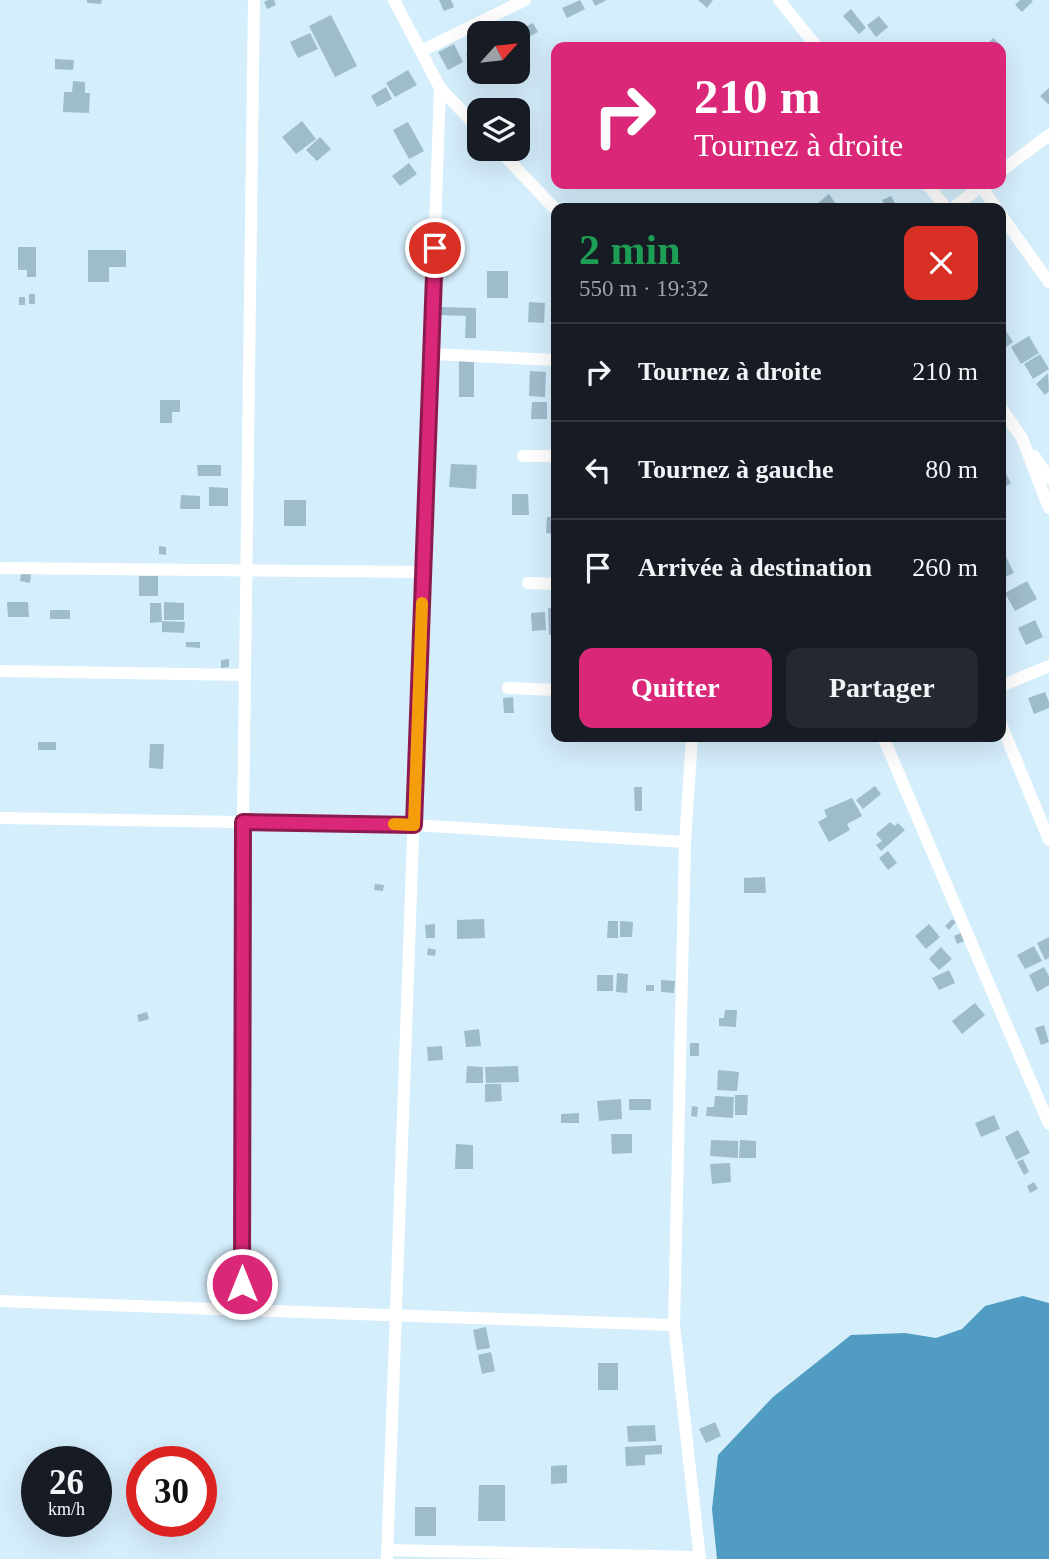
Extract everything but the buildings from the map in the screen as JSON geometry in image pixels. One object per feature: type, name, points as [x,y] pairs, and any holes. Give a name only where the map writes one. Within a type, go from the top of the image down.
[{"type":"street","points":[[242,1311],[243,822],[254,0]]},
{"type":"street","points":[[394,0],[440,88],[467,116]]},
{"type":"street","points":[[421,51],[525,0]]},
{"type":"street","points":[[779,0],[813,42]]},
{"type":"street","points":[[440,88],[387,1555],[699,1558],[674,1325],[685,842],[692,742]]},
{"type":"street","points":[[1006,167],[1049,135]]},
{"type":"street","points":[[509,161],[551,205]]},
{"type":"street","points":[[931,189],[942,203]]},
{"type":"street","points":[[959,203],[977,189]]},
{"type":"street","points":[[1006,222],[1049,282]]},
{"type":"street","points":[[432,354],[551,360]]},
{"type":"street","points":[[1006,416],[1049,478]]},
{"type":"street","points":[[1021,438],[1049,508]]},
{"type":"street","points":[[523,456],[551,456]]},
{"type":"street","points":[[0,568],[424,572]]},
{"type":"street","points":[[528,583],[551,584]]},
{"type":"street","points":[[1006,684],[1049,666]]},
{"type":"street","points":[[0,671],[245,675]]},
{"type":"street","points":[[508,688],[551,690]]},
{"type":"street","points":[[1006,736],[1049,840]]},
{"type":"street","points":[[885,742],[1049,1124]]},
{"type":"street","points":[[0,818],[414,825],[685,842]]},
{"type":"street","points":[[0,1301],[674,1325]]},
{"type":"water","points":[[1023,1296],[1049,1303],[1049,1559],[717,1559],[712,1509],[718,1455],[773,1397],[851,1335],[905,1333],[936,1338],[962,1329],[985,1306]]},
{"type":"slow traffic","points":[[394,824],[414,825],[422,603]]},
{"type":"route","points":[[242,1284],[243,822],[414,825],[435,248]]}]
